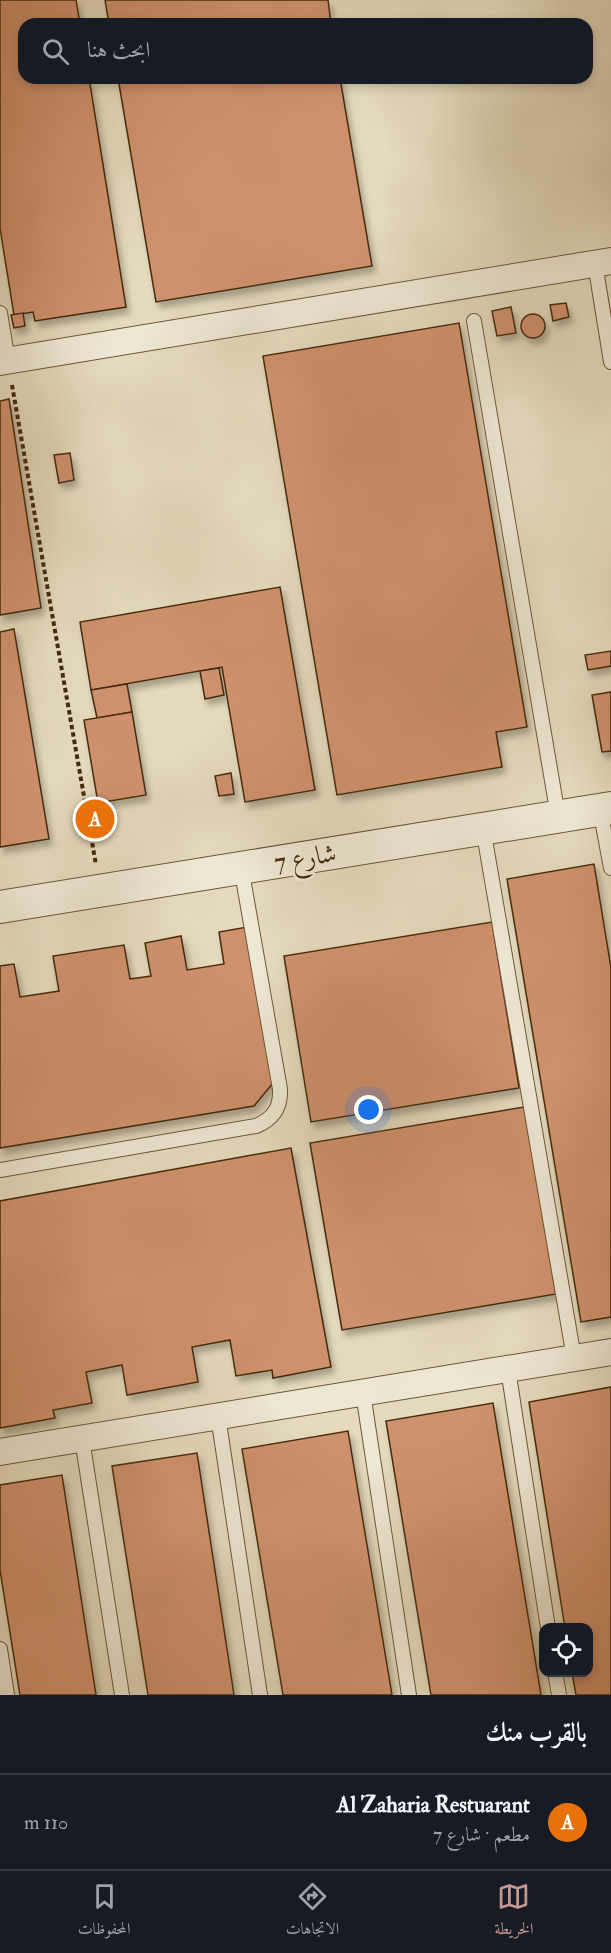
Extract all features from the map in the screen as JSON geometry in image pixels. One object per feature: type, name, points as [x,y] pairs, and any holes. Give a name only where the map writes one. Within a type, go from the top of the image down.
[{"type":"street","points":[[4,361],[603,262]]},
{"type":"street","name":"شارع 7","points":[[0,907],[606,808]]},
{"type":"street","points":[[0,1452],[611,1352]]},
{"type":"lane","points":[[603,262],[611,362]]},
{"type":"lane","points":[[0,313],[4,361]]},
{"type":"lane","points":[[474,321],[558,816]]},
{"type":"lane","points":[[606,808],[611,868]]},
{"type":"lane","points":[[483,828],[574,1358]]},
{"type":"lane","points":[[0,1170],[256,1126],[271,1118],[279,1104],[280,1089],[241,867]]},
{"type":"lane","points":[[508,1369],[547,1623]]},
{"type":"lane","points":[[363,1393],[409,1695]]},
{"type":"lane","points":[[218,1416],[260,1695]]},
{"type":"lane","points":[[82,1439],[122,1695]]},
{"type":"lane","points":[[0,1649],[7,1695]]},
{"type":"lane","points":[[556,1677],[559,1695]]},
{"type":"path","points":[[4,361],[101,891]]},
{"type":"building","points":[[0,0],[76,0],[79,18],[18,18],[18,84],[90,84],[126,307],[35,321],[33,312],[14,315],[0,228]]},
{"type":"building","points":[[105,0],[328,0],[330,18],[108,18]]},
{"type":"building","points":[[119,84],[341,84],[372,266],[156,302]]},
{"type":"building","points":[[566,303],[569,317],[553,321],[550,305]]},
{"type":"building","points":[[511,307],[516,333],[497,336],[492,311]]},
{"type":"building","points":[[23,313],[25,326],[14,328],[11,315]]},
{"type":"building","points":[[533,314],[542,317],[545,326],[542,335],[533,338],[524,335],[521,326],[524,317]]},
{"type":"building","points":[[459,323],[527,727],[496,732],[502,767],[337,795],[263,356]]},
{"type":"building","points":[[9,399],[41,608],[0,615],[0,401]]},
{"type":"building","points":[[70,453],[74,480],[59,483],[54,455]]},
{"type":"building","points":[[280,587],[315,790],[245,802],[222,667],[91,690],[80,622]]},
{"type":"building","points":[[14,629],[49,839],[0,847],[0,632]]},
{"type":"building","points":[[611,651],[611,666],[588,670],[585,655]]},
{"type":"building","points":[[219,668],[224,695],[205,699],[200,671]]},
{"type":"building","points":[[127,684],[132,712],[97,718],[91,690]]},
{"type":"building","points":[[611,692],[611,751],[602,752],[592,695]]},
{"type":"building","points":[[132,712],[146,795],[98,803],[84,720]]},
{"type":"building","points":[[231,773],[234,794],[219,796],[215,776]]},
{"type":"building","points":[[594,864],[611,968],[611,1317],[581,1322],[507,879]]},
{"type":"building","points":[[492,922],[519,1088],[311,1122],[284,956]]},
{"type":"building","points":[[247,927],[273,1083],[254,1106],[0,1148],[0,966],[14,964],[20,997],[59,991],[53,956],[124,945],[130,979],[151,976],[145,943],[181,936],[187,970],[224,964],[219,932]]},
{"type":"building","points":[[524,1107],[556,1294],[342,1330],[310,1143]]},
{"type":"building","points":[[291,1148],[331,1367],[273,1378],[272,1370],[236,1376],[230,1340],[192,1347],[198,1382],[127,1395],[122,1365],[86,1372],[92,1403],[53,1410],[55,1418],[0,1428],[0,1201]]},
{"type":"building","points":[[611,1387],[611,1695],[576,1695],[573,1677],[593,1677],[593,1623],[564,1623],[529,1402]]},
{"type":"building","points":[[493,1403],[541,1695],[431,1695],[386,1421]]},
{"type":"building","points":[[348,1431],[392,1695],[283,1695],[242,1449]]},
{"type":"building","points":[[197,1453],[234,1695],[148,1695],[112,1466]]},
{"type":"building","points":[[62,1475],[96,1695],[20,1695],[0,1570],[0,1485]]},
{"type":"place","name":"Al Zaharia Restuarant","points":[[95,819]]}]
